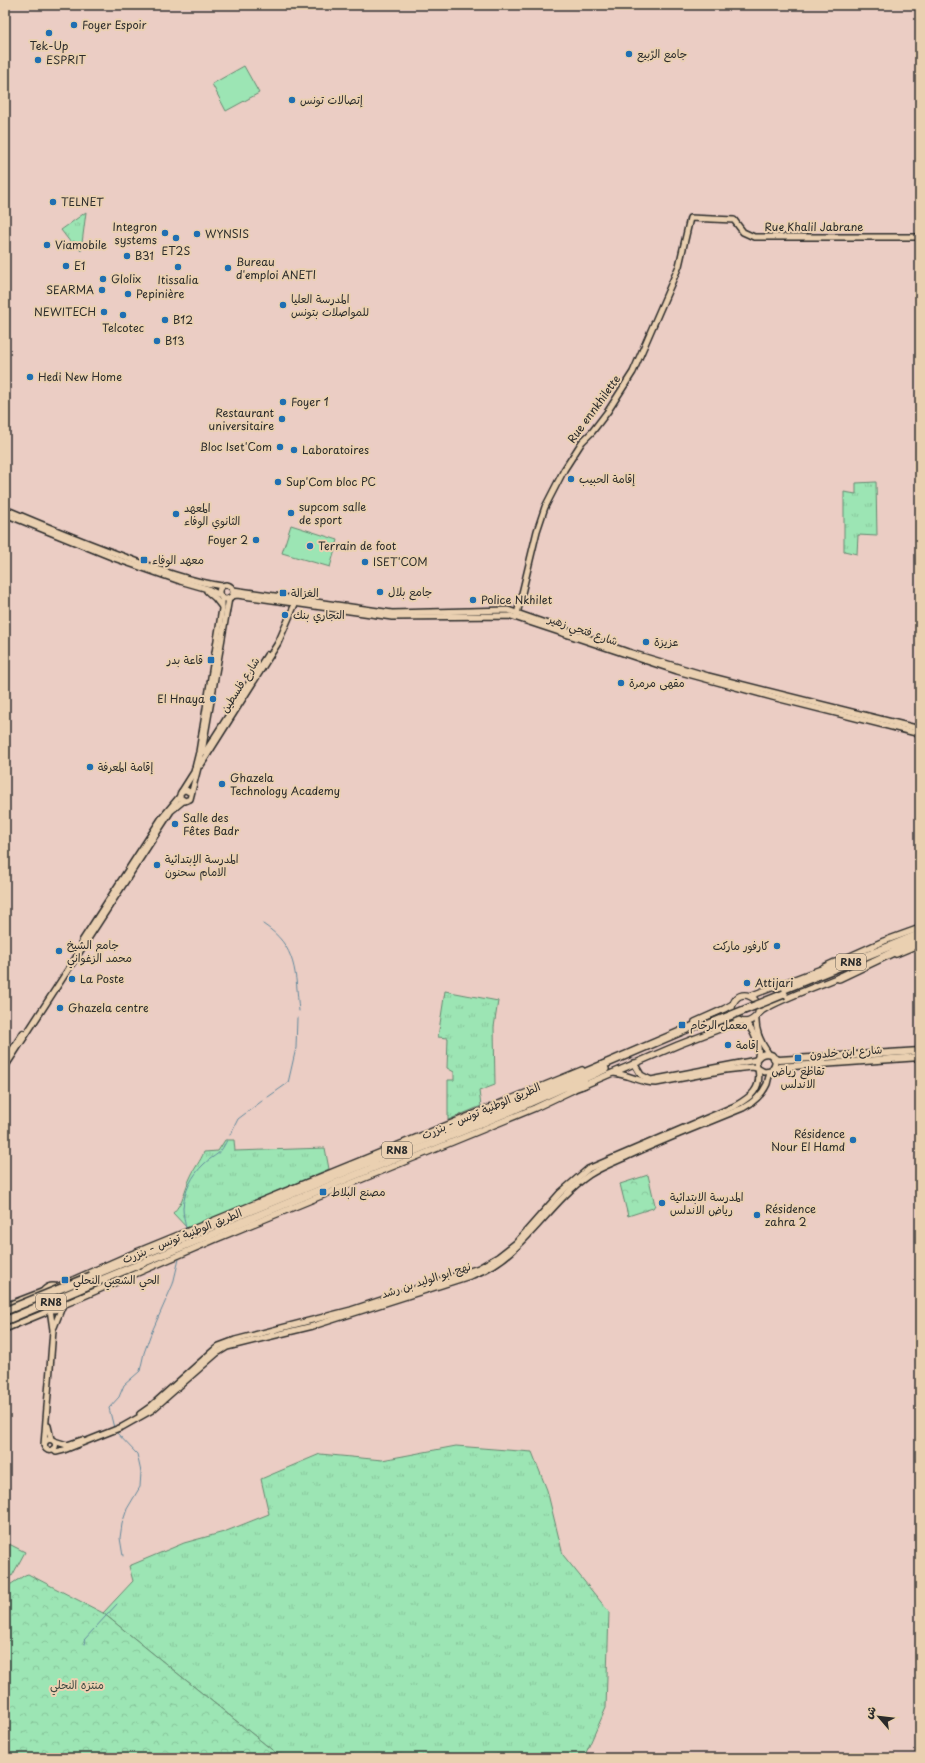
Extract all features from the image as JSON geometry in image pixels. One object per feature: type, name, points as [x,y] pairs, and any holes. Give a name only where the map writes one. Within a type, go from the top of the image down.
[{"type":"highway","points":[[824,968],[894,941],[920,933]]},
{"type":"highway","name":"الطريق الوطنية تونس - بنزرت","points":[[6,1321],[93,1280],[426,1138],[783,992],[920,933]]},
{"type":"highway","points":[[839,978],[920,940]]},
{"type":"highway","name":"الطريق الوطنية تونس - بنزرت","points":[[783,992],[920,940]]},
{"type":"highway","name":"الطريق الوطنية تونس - بنزرت","points":[[5,1312],[93,1280],[513,1110],[702,1025]]},
{"type":"highway","name":"شارع ابن خلدون","points":[[771,1056],[779,1060],[920,1052]]},
{"type":"highway","name":"شارع ابن خلدون","points":[[772,1070],[779,1067],[920,1057]]},
{"type":"highway","points":[[513,1110],[585,1084]]},
{"type":"highway","name":"RN8","points":[[457,1126],[543,1086]]},
{"type":"highway","name":"RN8","points":[[432,1149],[513,1110]]},
{"type":"highway","name":"RN8","points":[[351,1165],[426,1138]]},
{"type":"main road","points":[[57,1287],[125,1257],[700,1020],[732,1004],[741,996],[750,996],[824,968],[856,952],[920,928]]},
{"type":"main road","points":[[62,1306],[432,1149],[535,1108],[634,1063],[743,1022],[749,1022],[768,1008],[920,944]]},
{"type":"main road","points":[[750,996],[757,1002],[759,1010],[757,1016]]},
{"type":"main road","points":[[732,1004],[734,1016],[743,1022]]},
{"type":"street","name":"Rue Khalil Jabrane","points":[[690,218],[734,220],[743,232],[754,237],[920,237]]},
{"type":"street","name":"Rue ennkhilette","points":[[516,615],[536,534],[545,507],[556,485],[582,442],[592,432],[608,411],[633,372],[679,266],[690,218]]},
{"type":"street","points":[[5,509],[76,539],[160,570],[204,583],[222,586],[228,585],[233,590],[230,597],[200,752],[194,772],[182,796],[161,819],[5,1061]]},
{"type":"street","points":[[5,514],[114,558],[215,592],[221,596],[230,597]]},
{"type":"street","points":[[182,796],[189,800],[191,797],[198,770],[222,608],[219,589],[222,586]]},
{"type":"street","points":[[199,587],[210,593],[222,608]]},
{"type":"street","name":"شارع فتحي زهير","points":[[233,590],[392,613],[500,610],[625,651],[708,676],[920,729]]},
{"type":"street","name":"شارع فتحي زهير","points":[[230,597],[237,595],[293,606],[392,617],[516,615],[594,645],[677,671],[776,698],[920,734]]},
{"type":"street","name":"شارع فلسطين","points":[[200,752],[204,752],[207,749],[275,642],[293,606]]},
{"type":"street","name":"شارع فلسطين","points":[[198,770],[278,643],[293,606]]},
{"type":"street","points":[[5,1067],[171,811],[186,790],[191,793]]},
{"type":"street","points":[[610,1073],[623,1074],[644,1082],[656,1083],[726,1070],[752,1067],[758,1068],[764,1072],[772,1070],[775,1065],[760,1038],[755,1025],[757,1016]]},
{"type":"street","points":[[743,1022],[750,1027],[759,1050],[757,1059],[758,1068]]},
{"type":"street","points":[[634,1063],[641,1075],[651,1080],[757,1059],[765,1053],[771,1056]]},
{"type":"street","name":"نهج ابو الوليد بن رشد","points":[[121,1426],[150,1407],[219,1346],[351,1310],[484,1266],[516,1243],[560,1193],[588,1170],[735,1106],[751,1097],[758,1085],[758,1068]]},
{"type":"street","name":"نهج ابو الوليد بن رشد","points":[[53,1449],[56,1452],[64,1450],[121,1426],[152,1410],[217,1353],[226,1347],[320,1324],[485,1270],[501,1261],[519,1247],[563,1197],[590,1174],[645,1148],[748,1105],[760,1094],[767,1084],[772,1070]]},
{"type":"street","points":[[5,1306],[44,1291],[49,1287],[57,1287],[63,1290],[65,1296],[53,1330],[44,1445],[48,1450],[53,1449],[55,1444],[48,1428],[48,1400]]},
{"type":"street","points":[[44,1291],[42,1300],[45,1306],[50,1309],[58,1309],[62,1306]]},
{"type":"street","points":[[5,1329],[44,1313],[50,1309]]},
{"type":"street","points":[[50,1309],[49,1312],[53,1330]]},
{"type":"street","name":"نهج ابو الوليد بن رشد","points":[[52,1440],[64,1445],[70,1444],[112,1430]]},
{"type":"street","points":[[44,1445],[46,1440],[52,1440]]},
{"type":"green space","points":[[244,66],[259,93],[226,111],[212,84]]},
{"type":"green space","points":[[86,212],[81,251],[74,241],[71,243],[61,230]]},
{"type":"green space","points":[[876,482],[877,536],[858,535],[857,554],[844,551],[844,492],[856,494],[856,483]]},
{"type":"green space","name":"Terrain de foot","points":[[291,525],[338,540],[330,567],[282,553]]},
{"type":"green space","points":[[445,991],[498,1001],[494,1027],[495,1085],[479,1091],[481,1106],[448,1120],[448,1080],[454,1080],[454,1072],[447,1068],[448,1038],[438,1037]]},
{"type":"green space","points":[[225,1140],[234,1140],[235,1151],[325,1148],[329,1169],[188,1229],[173,1213],[182,1200],[191,1176],[204,1152],[218,1151]]},
{"type":"green space","points":[[648,1175],[655,1205],[653,1208],[628,1216],[620,1184]]},
{"type":"green space","points":[[456,1446],[532,1452],[547,1490],[563,1555],[609,1612],[606,1708],[585,1755],[582,1758],[282,1758],[103,1613],[133,1581],[129,1566],[184,1543],[224,1532],[269,1514],[261,1479],[320,1454],[382,1460]]},
{"type":"green space","points":[[7,1543],[25,1552],[12,1576],[5,1573],[5,1547]]},
{"type":"green space","name":"منتزه النحلي","points":[[28,1574],[103,1613],[282,1758],[5,1758],[5,1588]]},
{"type":"waterway","points":[[263,924],[283,942],[289,952],[295,973],[299,1011]]},
{"type":"waterway","points":[[268,1097],[288,1083],[296,1048],[297,1018]]},
{"type":"waterway","points":[[230,1135],[238,1119],[262,1101]]},
{"type":"waterway","points":[[186,1229],[183,1208],[189,1184],[200,1168],[219,1152],[227,1140]]},
{"type":"waterway","points":[[114,1428],[109,1408],[119,1397],[124,1385],[140,1371],[150,1336],[173,1284],[179,1259]]},
{"type":"waterway","points":[[115,1431],[137,1454],[141,1472],[140,1487],[127,1509],[122,1524],[120,1538],[123,1556]]},
{"type":"waterway","points":[[85,1644],[84,1640],[117,1604]]},
{"type":"place","name":"Foyer Espoir","points":[[74,25]]},
{"type":"place","name":"Tek-Up","points":[[49,33]]},
{"type":"place","name":"جامع الرّبيع","points":[[629,54]]},
{"type":"place","name":"ESPRIT","points":[[38,60]]},
{"type":"place","name":"إتصالات تونس","points":[[292,100]]},
{"type":"place","name":"TELNET","points":[[53,202]]},
{"type":"place","name":"Integron systems","points":[[165,233]]},
{"type":"place","name":"WYNSIS","points":[[197,234]]},
{"type":"place","name":"ET2S","points":[[176,238]]},
{"type":"place","name":"Viamobile","points":[[47,245]]},
{"type":"place","name":"B31","points":[[127,256]]},
{"type":"place","name":"E1","points":[[66,266]]},
{"type":"place","name":"Itissalia","points":[[178,267]]},
{"type":"place","name":"Bureau d'emploi ANETI","points":[[228,268]]},
{"type":"place","name":"Glolix","points":[[103,279]]},
{"type":"place","name":"SEARMA","points":[[102,290]]},
{"type":"place","name":"Pepinière","points":[[128,294]]},
{"type":"place","name":"المدرسة العليا للمواصلات بتونس","points":[[283,305]]},
{"type":"place","name":"NEWITECH","points":[[104,312]]},
{"type":"place","name":"Telcotec","points":[[123,315]]},
{"type":"place","name":"B12","points":[[165,320]]},
{"type":"place","name":"B13","points":[[157,341]]},
{"type":"place","name":"Hedi New Home","points":[[30,377]]},
{"type":"place","name":"Foyer 1","points":[[283,402]]},
{"type":"place","name":"Restaurant universitaire","points":[[282,419]]},
{"type":"place","name":"Bloc Iset'Com","points":[[280,447]]},
{"type":"place","name":"Laboratoires","points":[[294,450]]},
{"type":"place","name":"إقامة الحبيب","points":[[571,479]]},
{"type":"place","name":"Sup'Com bloc PC","points":[[278,482]]},
{"type":"place","name":"supcom salle de sport","points":[[291,513]]},
{"type":"place","name":"المعهد الثانوي الوفاء","points":[[176,514]]},
{"type":"place","name":"Foyer 2","points":[[256,540]]},
{"type":"place","name":"Terrain de foot","points":[[310,546]]},
{"type":"place","name":"معهد الوفاء","points":[[144,560]]},
{"type":"place","name":"ISET'COM","points":[[365,562]]},
{"type":"place","name":"جامع بلال","points":[[380,592]]},
{"type":"place","name":"الغزالة","points":[[283,593]]},
{"type":"place","name":"Police Nkhilet","points":[[473,600]]},
{"type":"place","name":"التجاري بنك","points":[[285,615]]},
{"type":"place","name":"عزيزة","points":[[646,642]]},
{"type":"place","name":"قاعة بدر","points":[[211,660]]},
{"type":"place","name":"مقهى مرمرة","points":[[621,683]]},
{"type":"place","name":"El Hnaya","points":[[213,699]]},
{"type":"place","name":"إقامة المعرفة","points":[[90,767]]},
{"type":"place","name":"Ghazela Technology Academy","points":[[222,784]]},
{"type":"place","name":"Salle des Fêtes Badr","points":[[175,824]]},
{"type":"place","name":"المدرسة الإبتدائية الامام سحنون","points":[[157,865]]},
{"type":"place","name":"كارفور ماركت","points":[[777,946]]},
{"type":"place","name":"جامع الشيخ محمد الزغواني","points":[[59,951]]},
{"type":"place","name":"La Poste","points":[[72,979]]},
{"type":"place","name":"Attijari","points":[[747,983]]},
{"type":"place","name":"Ghazela centre","points":[[60,1008]]},
{"type":"place","name":"معمل الرخام","points":[[682,1025]]},
{"type":"place","name":"إقامة","points":[[728,1045]]},
{"type":"place","name":"تقاطع رياض الاندلس","points":[[798,1058]]},
{"type":"place","name":"Résidence Nour El Hamd","points":[[853,1140]]},
{"type":"place","name":"مصنع البلاط","points":[[323,1192]]},
{"type":"place","name":"المدرسة الابتدائية رياض الاندلس","points":[[662,1203]]},
{"type":"place","name":"Résidence zahra 2","points":[[757,1215]]},
{"type":"place","name":"الحي الشعبي النحلي","points":[[65,1280]]}]
